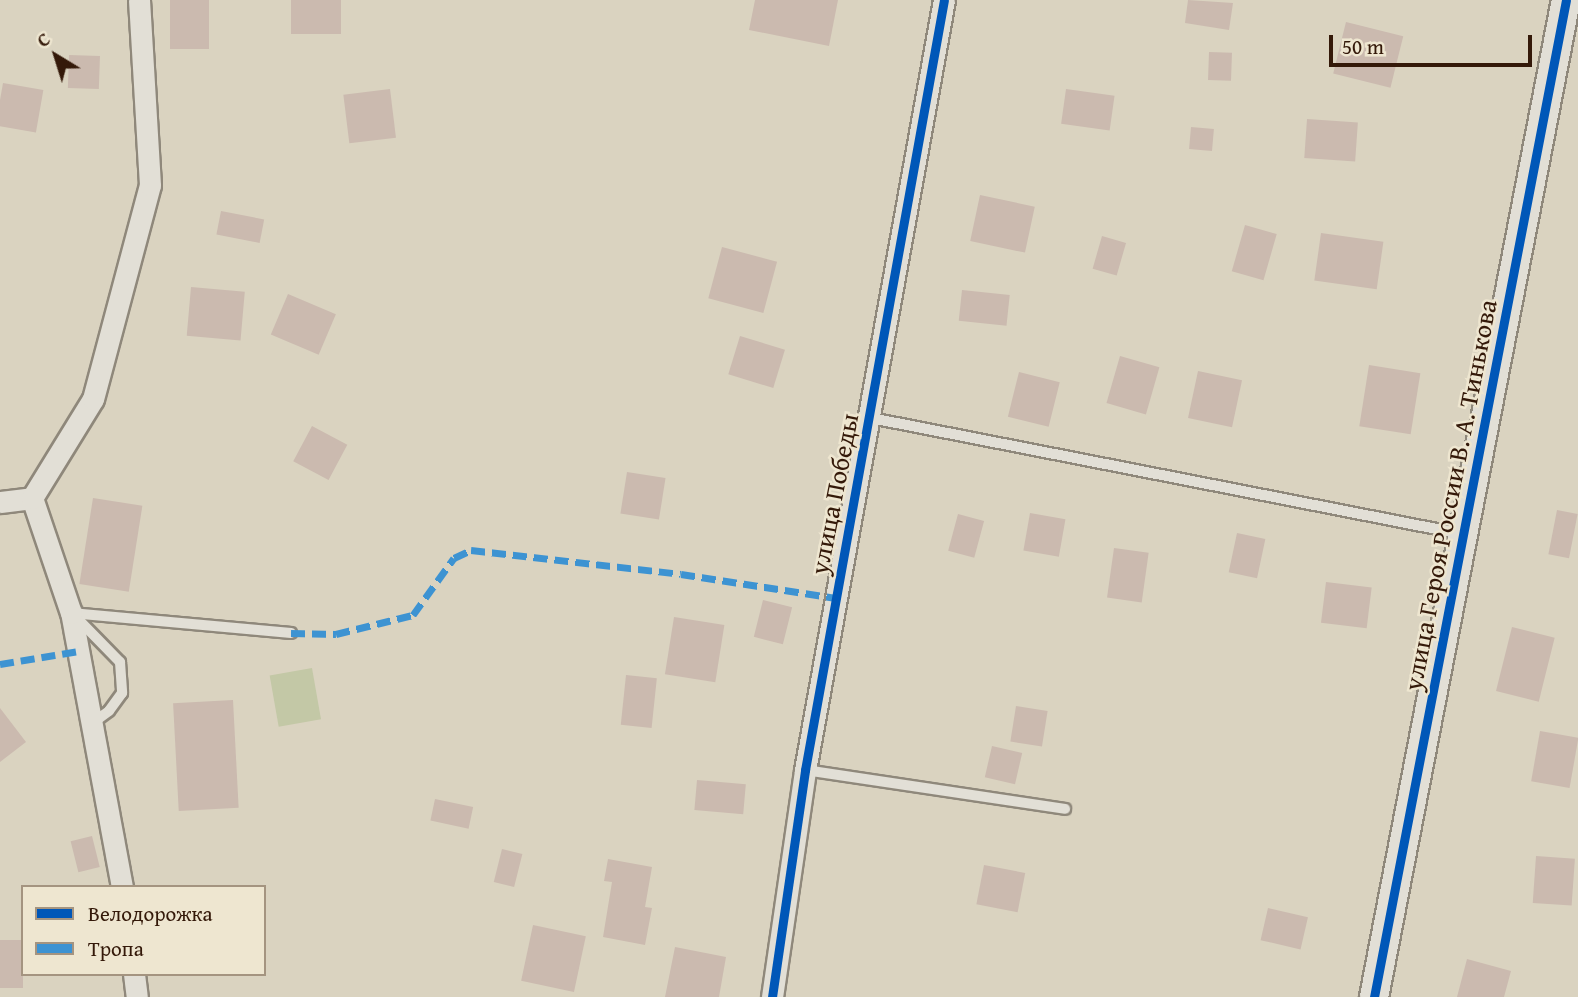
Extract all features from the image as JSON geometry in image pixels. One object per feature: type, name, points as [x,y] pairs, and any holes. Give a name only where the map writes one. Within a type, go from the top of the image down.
[{"type":"street","points":[[32,498],[93,399],[150,185],[139,0]]},
{"type":"street","name":"улица Победы","points":[[772,997],[805,770],[871,418],[944,0]]},
{"type":"street","name":"улица Героя России В. А. Тинькова","points":[[1374,997],[1566,0]]},
{"type":"street","points":[[0,502],[32,498]]},
{"type":"street","points":[[32,498],[71,613],[94,722],[122,885]]},
{"type":"street","points":[[134,976],[136,997]]},
{"type":"lane","points":[[871,418],[1464,535]]},
{"type":"lane","points":[[71,613],[290,633]]},
{"type":"lane","points":[[71,613],[105,642],[120,662],[122,693],[109,712],[94,722]]},
{"type":"lane","points":[[805,770],[1065,809]]},
{"type":"green space","points":[[312,668],[321,719],[279,727],[270,675]]},
{"type":"building","points":[[170,0],[209,0],[209,49],[170,49]]},
{"type":"building","points":[[291,0],[341,0],[341,34],[291,34]]},
{"type":"building","points":[[755,0],[838,0],[829,46],[749,30]]},
{"type":"building","points":[[1188,0],[1233,3],[1229,30],[1185,23]]},
{"type":"building","points":[[1346,22],[1403,36],[1390,88],[1333,73]]},
{"type":"building","points":[[1209,52],[1232,53],[1231,81],[1208,80]]},
{"type":"building","points":[[69,55],[100,56],[99,89],[68,88]]},
{"type":"building","points":[[3,83],[43,90],[36,132],[0,126]]},
{"type":"building","points":[[390,89],[396,138],[349,143],[343,95]]},
{"type":"building","points":[[1066,89],[1115,96],[1110,130],[1061,124]]},
{"type":"building","points":[[1307,119],[1358,123],[1355,161],[1304,158]]},
{"type":"building","points":[[1191,127],[1214,129],[1212,151],[1189,149]]},
{"type":"building","points":[[980,195],[1035,207],[1025,253],[970,241]]},
{"type":"building","points":[[221,211],[264,219],[260,243],[216,235]]},
{"type":"building","points":[[1245,225],[1277,234],[1263,280],[1232,271]]},
{"type":"building","points":[[1321,233],[1383,242],[1377,289],[1314,281]]},
{"type":"building","points":[[1102,236],[1126,243],[1117,276],[1093,269]]},
{"type":"building","points":[[722,247],[777,262],[763,313],[708,298]]},
{"type":"building","points":[[191,287],[245,292],[241,341],[187,336]]},
{"type":"building","points":[[962,290],[1010,295],[1006,326],[959,321]]},
{"type":"building","points":[[288,294],[336,314],[319,355],[271,335]]},
{"type":"building","points":[[740,336],[785,350],[773,388],[728,374]]},
{"type":"building","points":[[1120,356],[1159,367],[1146,414],[1106,403]]},
{"type":"building","points":[[1369,365],[1420,373],[1411,434],[1359,426]]},
{"type":"building","points":[[1198,371],[1242,380],[1232,427],[1188,418]]},
{"type":"building","points":[[1019,372],[1060,382],[1049,427],[1008,417]]},
{"type":"building","points":[[312,426],[347,445],[329,480],[293,461]]},
{"type":"building","points":[[627,472],[666,478],[659,520],[620,513]]},
{"type":"building","points":[[93,498],[142,506],[129,592],[79,584]]},
{"type":"building","points":[[1557,510],[1578,514],[1569,558],[1548,554]]},
{"type":"building","points":[[1030,513],[1065,519],[1059,557],[1023,550]]},
{"type":"building","points":[[958,514],[984,521],[974,558],[948,551]]},
{"type":"building","points":[[1237,533],[1265,539],[1257,578],[1229,572]]},
{"type":"building","points":[[1114,548],[1149,553],[1142,602],[1107,598]]},
{"type":"building","points":[[1326,582],[1372,588],[1367,628],[1321,623]]},
{"type":"building","points":[[763,600],[792,607],[783,644],[754,637]]},
{"type":"building","points":[[674,617],[724,625],[715,682],[665,674]]},
{"type":"building","points":[[1512,627],[1555,638],[1539,702],[1496,691]]},
{"type":"building","points":[[626,675],[657,678],[652,728],[621,725]]},
{"type":"building","points":[[233,700],[239,808],[179,811],[173,703]]},
{"type":"building","points":[[1016,706],[1048,711],[1042,747],[1010,742]]},
{"type":"building","points":[[0,708],[26,742],[0,762]]},
{"type":"building","points":[[1540,731],[1578,738],[1570,788],[1531,781]]},
{"type":"building","points":[[992,746],[1022,753],[1015,784],[985,777]]},
{"type":"building","points":[[697,780],[746,784],[743,814],[694,810]]},
{"type":"building","points":[[435,799],[473,807],[469,829],[430,821]]},
{"type":"building","points":[[92,836],[100,867],[78,872],[71,841]]},
{"type":"building","points":[[502,849],[522,854],[514,887],[494,882]]},
{"type":"building","points":[[1536,856],[1575,859],[1572,906],[1533,903]]},
{"type":"building","points":[[608,859],[652,867],[645,907],[652,908],[645,945],[603,937],[612,882],[604,881]]},
{"type":"building","points":[[984,865],[1025,873],[1018,912],[976,904]]},
{"type":"building","points":[[1268,908],[1308,917],[1301,949],[1261,940]]},
{"type":"building","points":[[533,925],[586,936],[574,992],[521,981]]},
{"type":"building","points":[[0,940],[21,940],[23,988],[0,988]]},
{"type":"building","points":[[675,947],[726,957],[719,997],[665,997]]},
{"type":"building","points":[[1467,959],[1511,971],[1504,997],[1457,997]]},
{"type":"marked path","points":[[291,633],[336,634],[413,615],[454,558],[471,550],[681,574],[836,598]]},
{"type":"marked path","points":[[0,664],[79,651]]},
{"type":"cycle path","points":[[772,997],[805,770],[944,0]]},
{"type":"cycle path","points":[[1374,997],[1566,0]]}]
